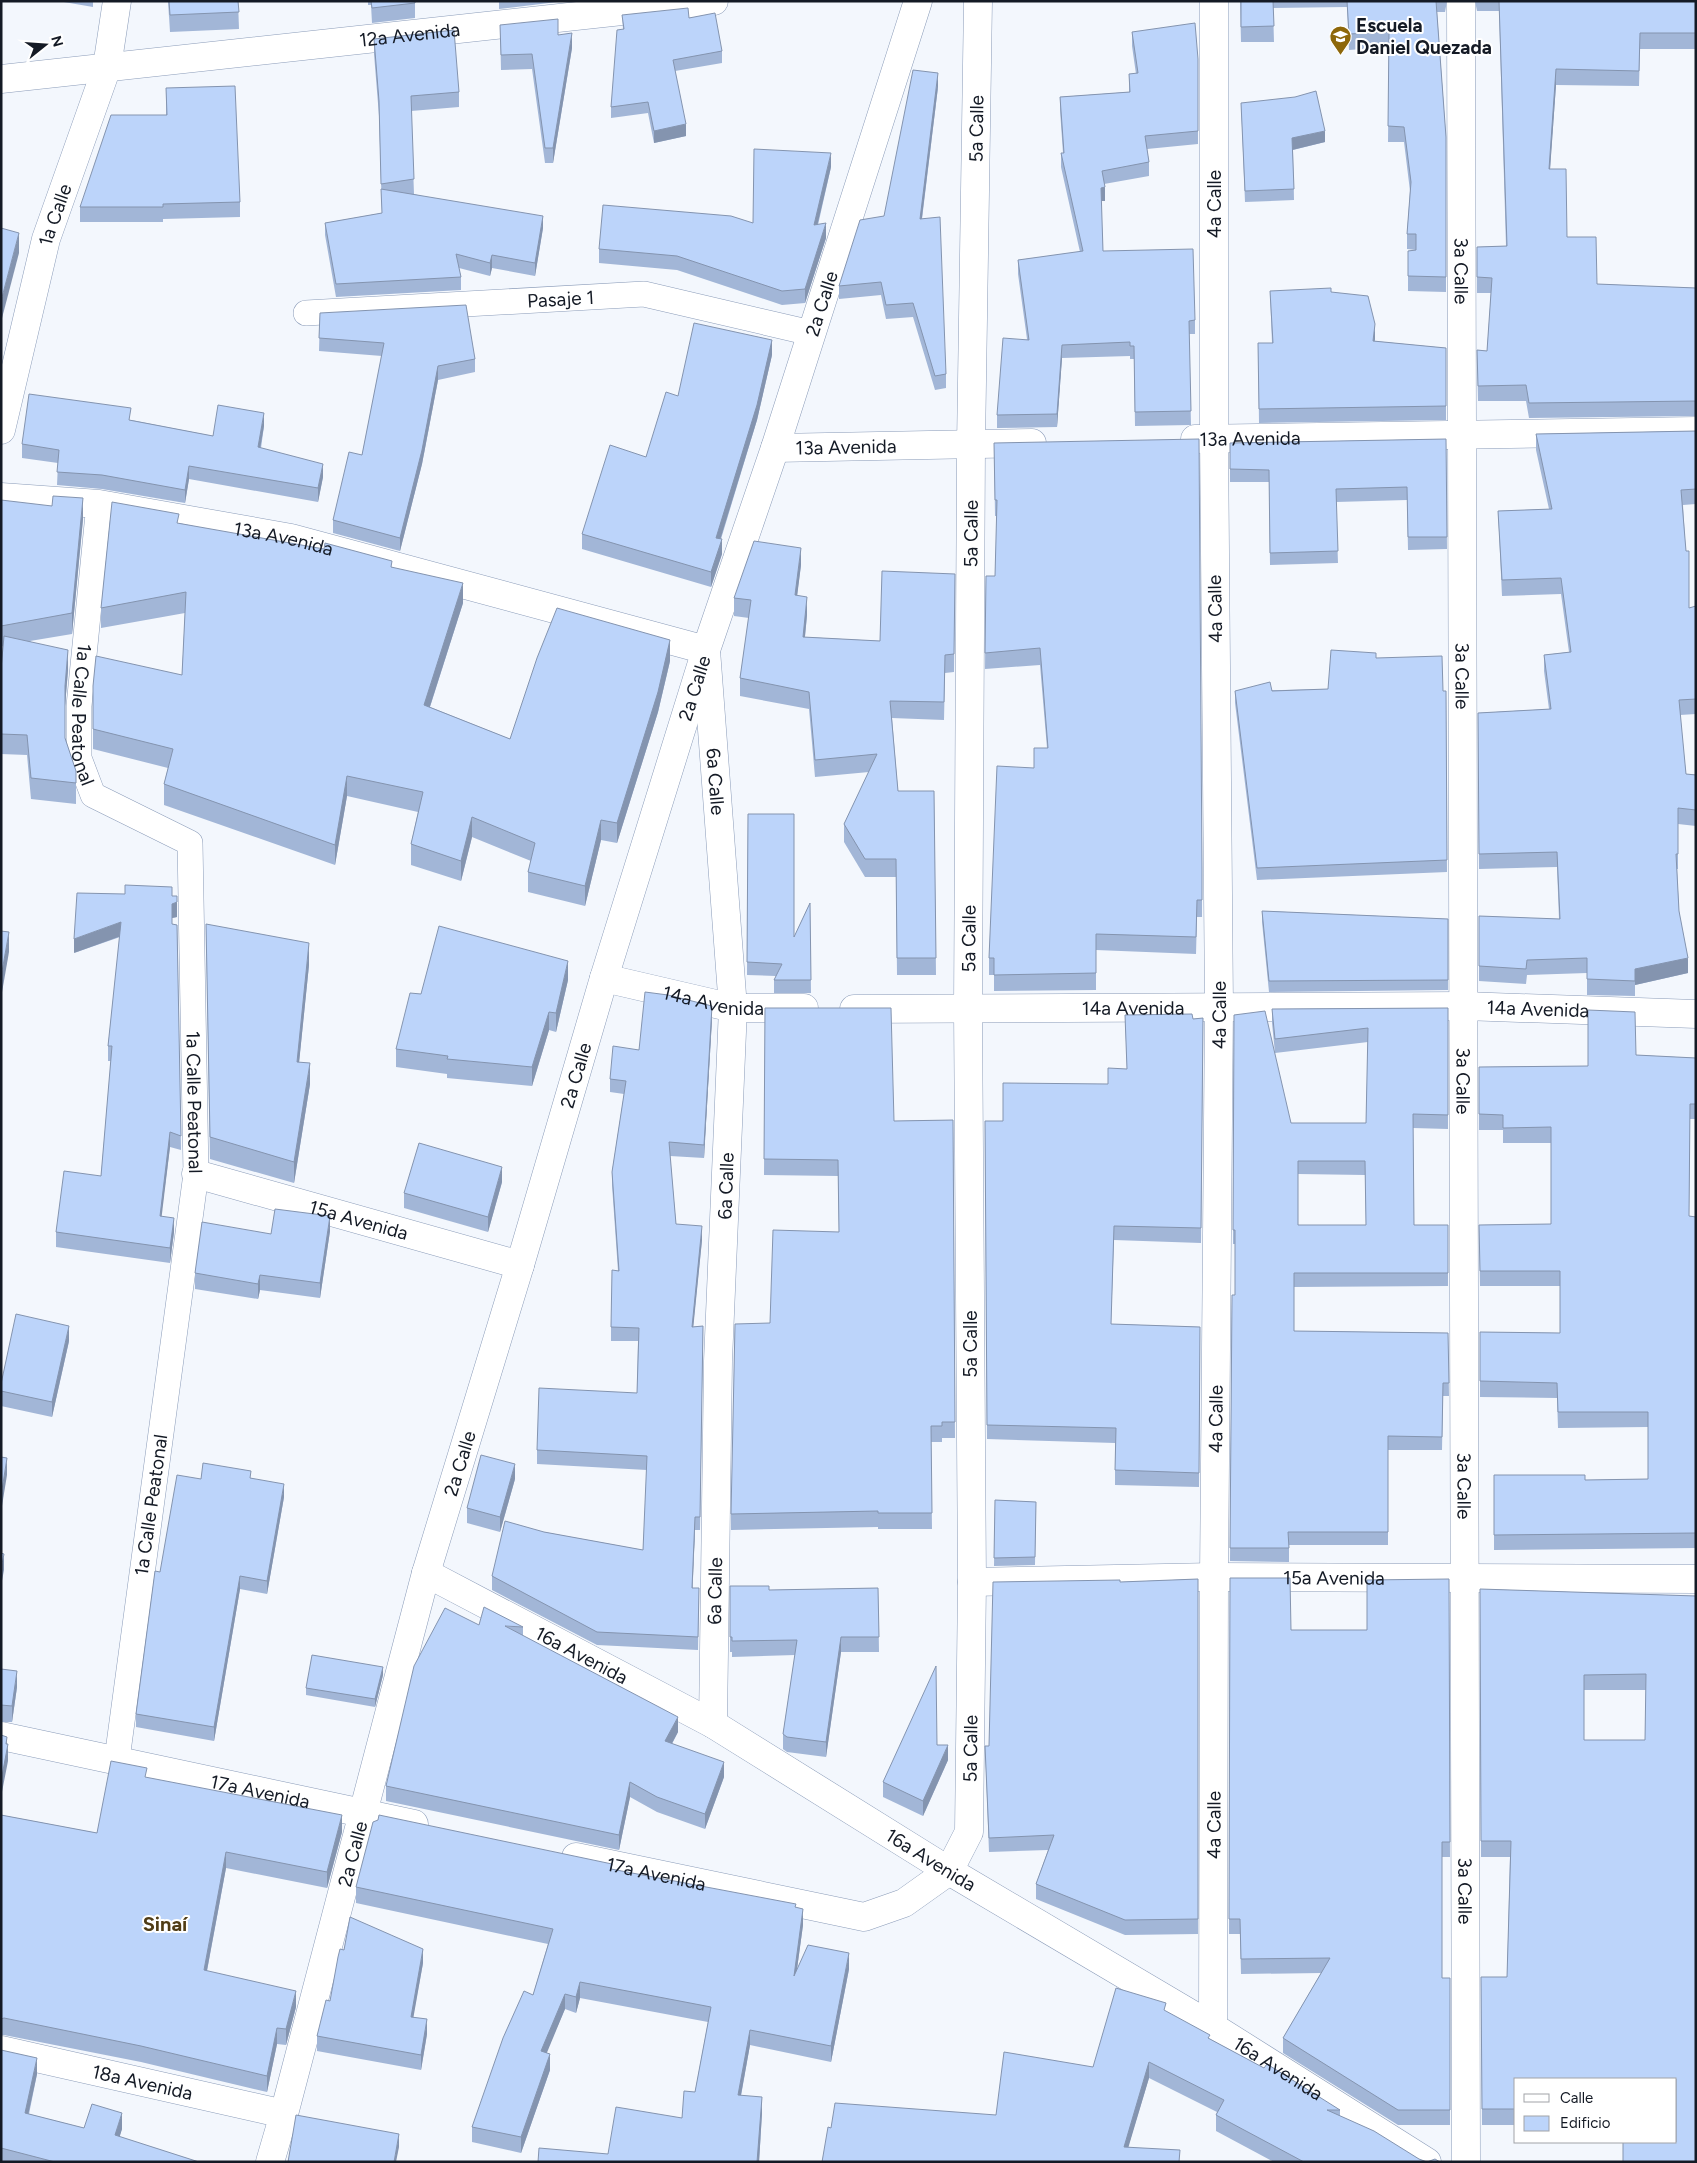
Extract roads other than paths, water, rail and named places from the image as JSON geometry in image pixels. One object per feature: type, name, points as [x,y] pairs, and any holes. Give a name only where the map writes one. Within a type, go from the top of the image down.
[{"type":"street","name":"1a Calle","points":[[1,430],[46,239],[107,67],[117,1]]},
{"type":"street","name":"12a Avenida","points":[[1,80],[714,1]]},
{"type":"street","name":"2a Calle","points":[[270,2162],[426,1573],[520,1265],[604,978],[706,650],[776,448],[918,1]]},
{"type":"street","name":"5a Calle","points":[[949,1871],[969,1832],[972,1582],[968,1009],[971,445],[978,1]]},
{"type":"street","name":"4a Calle","points":[[1213,2027],[1214,1577],[1219,1007],[1214,439],[1214,1]]},
{"type":"street","name":"3a Calle","points":[[1461,1],[1466,2162]]},
{"type":"street","name":"13a Avenida","points":[[1175,440],[1696,431]]},
{"type":"street","name":"13a Avenida","points":[[776,448],[1058,443]]},
{"type":"street","name":"13a Avenida","points":[[1,497],[99,504],[291,538],[706,650]]},
{"type":"street","name":"6a Calle","points":[[706,650],[733,1008],[718,1361],[713,1724]]},
{"type":"street","name":"14a Avenida","points":[[604,978],[733,1008],[968,1009],[1464,1006],[1696,1014]]},
{"type":"street","name":"15a Avenida","points":[[196,1174],[520,1265]]},
{"type":"street","name":"16a Avenida","points":[[426,1573],[713,1724],[949,1871],[1213,2027],[1427,2162]]},
{"type":"street","name":"15a Avenida","points":[[972,1582],[1214,1577],[1696,1579]]},
{"type":"street","name":"17a Avenida","points":[[1,1736],[117,1759],[440,1829]]},
{"type":"street","name":"17a Avenida","points":[[556,1853],[864,1917],[904,1902],[949,1871]]},
{"type":"street","name":"18a Avenida","points":[[1,2050],[284,2114]]},
{"type":"lane","name":"Pasaje 1","points":[[306,313],[644,294],[811,333]]},
{"type":"lane","name":"1a Calle Peatonal","points":[[99,504],[79,706],[79,758],[93,795],[190,843],[196,1174],[117,1759]]},
{"type":"place","name":"Escuela Daniel Quezada","points":[[1340,55]]},
{"type":"district","name":"Sinaí","points":[[165,1924]]}]
